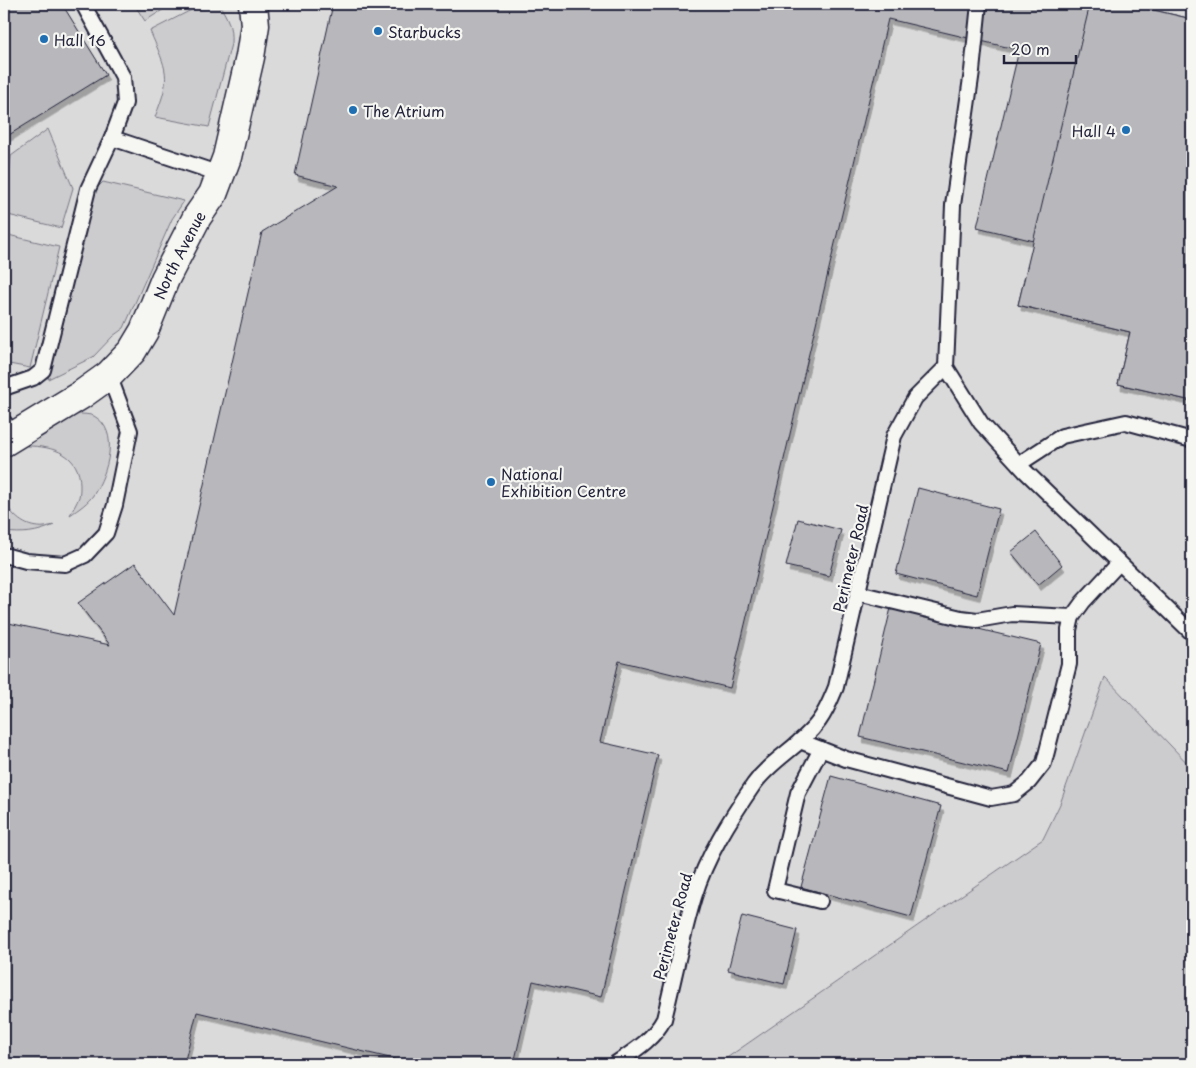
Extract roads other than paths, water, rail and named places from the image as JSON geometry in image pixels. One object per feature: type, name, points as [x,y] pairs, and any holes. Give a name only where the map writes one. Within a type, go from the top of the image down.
[{"type":"street","name":"North Avenue","points":[[7,433],[81,395],[108,375],[132,351],[144,330],[165,279],[197,217],[213,194],[227,157],[250,57],[255,25],[252,4]]},
{"type":"lane","points":[[4,388],[33,378],[42,370],[88,189],[112,138],[125,103],[123,77],[83,4]]},
{"type":"lane","points":[[979,4],[972,71],[953,205],[946,367],[981,423],[1019,464],[1192,633]]},
{"type":"lane","points":[[112,138],[220,174]]},
{"type":"lane","name":"Perimeter Road","points":[[615,1064],[648,1040],[658,1030],[664,1019],[694,897],[708,862],[734,815],[756,782],[778,758],[800,741],[819,722],[829,705],[836,687],[894,436],[915,398],[946,367]]},
{"type":"lane","points":[[4,555],[26,561],[65,564],[85,555],[106,534],[116,505],[130,431],[108,375]]},
{"type":"lane","points":[[1019,464],[1062,436],[1126,422],[1192,440]]},
{"type":"lane","points":[[800,741],[846,759],[991,798],[1014,794],[1029,782],[1044,763],[1069,664],[1069,630],[1072,616],[1119,563]]},
{"type":"lane","points":[[858,593],[976,620],[1012,614],[1072,616]]},
{"type":"lane","points":[[820,901],[775,890],[798,793],[822,749]]},
{"type":"place","name":"Starbucks","points":[[378,31]]},
{"type":"place","name":"Hall 16","points":[[44,39]]},
{"type":"place","name":"The Atrium","points":[[353,110]]},
{"type":"place","name":"Hall 4","points":[[1126,130]]},
{"type":"place","name":"National Exhibition Centre","points":[[491,482]]}]
